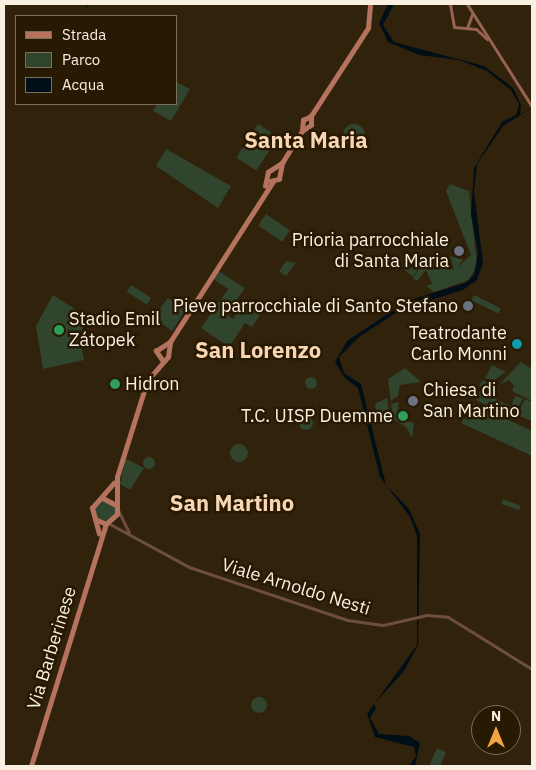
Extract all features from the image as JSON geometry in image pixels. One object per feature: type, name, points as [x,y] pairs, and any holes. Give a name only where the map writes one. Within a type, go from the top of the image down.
[{"type":"main road","points":[[154,368],[162,360],[170,342],[246,220],[272,182],[279,179],[277,171],[368,28],[370,4]]},
{"type":"main road","points":[[450,4],[451,23],[465,29],[480,31],[497,51]]},
{"type":"main road","points":[[465,29],[473,20],[469,5]]},
{"type":"main road","points":[[469,5],[532,107]]},
{"type":"main road","points":[[303,128],[310,118]]},
{"type":"main road","points":[[246,220],[267,179],[268,171],[277,171]]},
{"type":"main road","points":[[267,179],[272,182]]},
{"type":"main road","points":[[107,523],[95,519],[92,508],[113,487],[130,430],[154,368],[157,358],[156,350],[170,342]]},
{"type":"main road","points":[[163,346],[168,350]]},
{"type":"main road","points":[[157,358],[162,360]]},
{"type":"main road","points":[[117,508],[116,483],[130,430]]},
{"type":"main road","points":[[103,498],[117,508]]},
{"type":"main road","name":"Via Barberinese","points":[[31,766],[99,538],[117,508]]},
{"type":"main road","name":"Via Barberinese","points":[[95,519],[99,538]]},
{"type":"street","name":"Viale Arnoldo Nesti","points":[[117,508],[124,527],[137,540]]},
{"type":"street","name":"Viale Arnoldo Nesti","points":[[107,523],[201,572],[328,615],[385,625],[427,615],[446,616],[531,670]]},
{"type":"street","points":[[99,538],[108,527],[122,530]]},
{"type":"green space","points":[[178,83],[190,89],[171,121],[153,111],[156,105],[178,105]]},
{"type":"green space","points":[[258,124],[278,137],[256,171],[236,158]]},
{"type":"green space","points":[[354,124],[362,127],[365,135],[362,143],[354,146],[346,143],[343,135],[346,127]]},
{"type":"green space","points":[[166,149],[231,186],[218,208],[156,166]]},
{"type":"green space","points":[[450,184],[469,191],[477,265],[469,280],[434,292],[426,286],[432,284],[426,270],[417,281],[413,278],[423,263],[435,254],[454,270],[450,256],[463,260],[457,268],[471,255],[446,191]]},
{"type":"green space","points":[[266,214],[290,230],[282,242],[258,226]]},
{"type":"green space","points":[[286,261],[296,263],[286,276],[279,271]]},
{"type":"green space","points":[[403,261],[418,269],[413,277],[402,268]]},
{"type":"green space","points":[[217,270],[245,288],[237,299],[260,315],[252,327],[245,323],[229,347],[201,328],[228,289],[212,278]],"holes":[[[235,305],[240,309],[233,319],[221,310],[224,306],[229,313]]]},
{"type":"green space","points":[[131,285],[151,298],[147,305],[127,292]]},
{"type":"green space","name":"Stadio Emil Zátopek","points":[[53,295],[89,318],[79,335],[84,360],[43,369],[36,326]]},
{"type":"green space","points":[[474,295],[501,308],[498,314],[471,300]]},
{"type":"green space","points":[[168,298],[186,309],[172,331],[153,317]]},
{"type":"green space","points":[[521,362],[532,369],[532,401],[512,391],[514,386],[509,380],[499,385]]},
{"type":"green space","points":[[492,365],[506,372],[493,381],[485,378]]},
{"type":"green space","points":[[405,368],[421,382],[400,385],[398,396],[391,401],[388,379]]},
{"type":"green space","points":[[309,377],[313,377],[317,383],[313,389],[309,389],[305,385],[305,381]]},
{"type":"green space","points":[[482,380],[496,386],[497,400],[511,406],[515,396],[523,398],[512,419],[476,400],[477,391],[488,395],[490,390],[479,386]]},
{"type":"green space","points":[[387,398],[391,423],[378,425],[375,404]]},
{"type":"green space","points":[[525,399],[532,402],[532,421],[517,415]]},
{"type":"green space","points":[[399,402],[397,416],[400,412],[408,415],[407,421],[414,423],[412,438],[406,427],[393,419],[391,404]]},
{"type":"green space","points":[[472,403],[532,431],[532,456],[461,423]]},
{"type":"green space","points":[[303,416],[309,416],[313,423],[309,430],[303,430],[299,426],[299,420]]},
{"type":"green space","points":[[239,444],[245,447],[248,453],[245,459],[239,462],[233,459],[230,453],[233,447]]},
{"type":"green space","points":[[147,457],[151,457],[155,463],[151,469],[147,469],[143,465],[143,461]]},
{"type":"green space","points":[[125,458],[144,468],[130,490],[120,484]]},
{"type":"green space","points":[[503,499],[521,506],[519,510],[501,504]]},
{"type":"green space","points":[[102,500],[115,506],[116,513],[106,522],[96,518],[94,507]]},
{"type":"green space","points":[[259,697],[267,705],[259,713],[251,705]]},
{"type":"green space","points":[[437,748],[446,752],[440,766],[429,766]]},
{"type":"water","points":[[388,4],[394,4],[383,25],[394,42],[484,66],[513,88],[521,105],[520,114],[530,109],[503,126],[477,164],[474,192],[483,263],[477,280],[463,290],[402,309],[359,337],[339,357],[344,373],[361,384],[386,485],[380,477],[358,388],[345,378],[335,362],[347,341],[407,301],[465,283],[474,275],[478,253],[471,215],[474,168],[502,122],[516,115],[519,104],[511,90],[487,71],[459,60],[419,55],[388,42],[379,23]]},
{"type":"water","name":"Hidron","points":[[113,378],[117,378],[121,384],[117,390],[113,390],[109,386],[109,382]]},
{"type":"water","points":[[386,485],[409,509],[420,534],[418,645],[404,671],[375,703],[417,645],[417,536],[410,517]]},
{"type":"water","points":[[374,704],[376,708],[370,718],[379,734],[409,736],[420,743],[415,766],[409,766],[416,756],[414,747],[375,737],[367,714]]},
{"type":"waterway","points":[[85,7],[88,4]]},
{"type":"place","name":"Prioria parrocchiale di Santa Maria","points":[[459,251]]},
{"type":"place","name":"Pieve parrocchiale di Santo Stefano","points":[[468,306]]},
{"type":"place","name":"Stadio Emil Zátopek","points":[[59,330]]},
{"type":"place","name":"Teatrodante Carlo Monni","points":[[517,344]]},
{"type":"place","name":"Hidron","points":[[115,384]]},
{"type":"place","name":"Chiesa di San Martino","points":[[413,401]]},
{"type":"place","name":"T.C. UISP Duemme","points":[[403,416]]},
{"type":"district","name":"Santa Maria","points":[[306,140]]},
{"type":"district","name":"San Lorenzo","points":[[258,350]]},
{"type":"district","name":"San Martino","points":[[232,503]]}]
